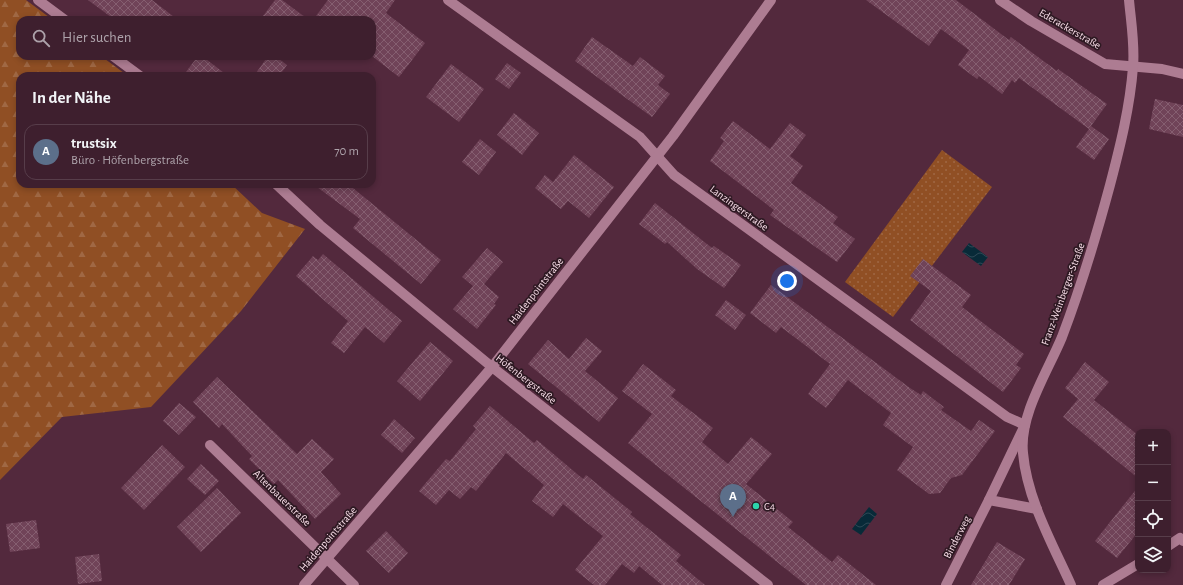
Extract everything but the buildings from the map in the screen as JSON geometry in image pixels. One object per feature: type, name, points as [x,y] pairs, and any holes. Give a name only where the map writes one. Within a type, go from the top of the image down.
[{"type":"street","points":[[38,0],[60,16]]},
{"type":"street","name":"Lanzingerstraße","points":[[448,0],[640,137],[674,175],[686,184],[1007,417],[1025,425]]},
{"type":"street","name":"Haidenpointstraße","points":[[304,585],[492,367],[657,156],[771,0]]},
{"type":"street","name":"Ederackerstraße","points":[[1000,0],[1105,64],[1183,74]]},
{"type":"street","name":"Franz-Weinberger-Straße","points":[[1071,585],[1037,509],[1027,478],[1022,452],[1025,425],[1062,337],[1092,255],[1118,156],[1127,112],[1133,67],[1129,0]]},
{"type":"street","points":[[118,60],[135,72]]},
{"type":"street","name":"Höfenbergstraße","points":[[280,188],[320,225],[492,367],[768,585]]},
{"type":"street","name":"Binderweg","points":[[946,585],[990,500],[1025,425]]},
{"type":"street","name":"Altenbauerstraße","points":[[210,445],[354,585]]},
{"type":"street","points":[[990,500],[1037,509]]},
{"type":"street","points":[[1171,544],[1180,538],[1183,541]]},
{"type":"street","points":[[1102,585],[1135,566]]},
{"type":"green space","points":[[0,0],[26,0],[48,16],[16,16],[16,60],[106,60],[123,72],[16,72],[16,188],[235,188],[262,213],[305,229],[241,311],[151,407],[62,417],[0,480]]},
{"type":"green space","points":[[942,150],[992,187],[893,317],[845,282]]},
{"type":"water","points":[[969,243],[988,257],[981,266],[962,252]]},
{"type":"water","points":[[869,507],[877,514],[861,535],[852,529]]},
{"type":"place","name":"C4","points":[[756,506]]},
{"type":"place","name":"trustsix","points":[[733,517]]}]
